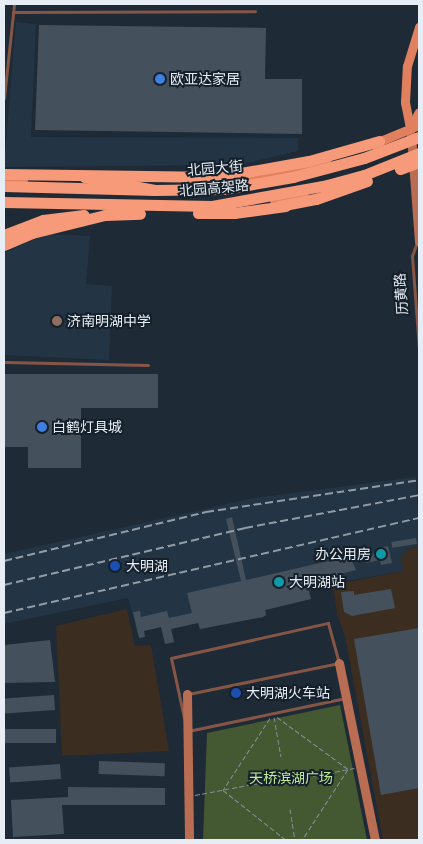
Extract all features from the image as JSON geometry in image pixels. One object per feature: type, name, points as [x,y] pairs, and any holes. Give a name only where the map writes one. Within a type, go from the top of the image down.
[{"type":"highway","name":"北园高架路","points":[[4,186],[155,190],[225,188],[293,177],[364,158],[419,137]]},
{"type":"highway","points":[[4,174],[84,177],[218,178],[308,161],[378,141]]},
{"type":"highway","points":[[4,234],[69,216],[234,213],[286,206],[316,199],[417,157]]},
{"type":"highway","name":"北园高架路","points":[[4,202],[212,206],[268,198],[364,175],[417,157]]},
{"type":"highway","points":[[4,180],[30,175]]},
{"type":"highway","points":[[316,199],[364,175]]},
{"type":"highway","points":[[84,177],[155,190]]},
{"type":"highway","points":[[212,206],[286,206]]},
{"type":"highway","points":[[4,245],[32,233],[105,215]]},
{"type":"main road","name":"历黄路","points":[[415,127],[405,102],[407,66],[419,27]]},
{"type":"main road","points":[[415,127],[419,112]]},
{"type":"main road","name":"北园大街","points":[[4,180],[105,184],[222,183],[314,166],[368,147],[378,141],[415,127]]},
{"type":"main road","points":[[4,207],[219,208],[291,198],[371,174],[417,157]]},
{"type":"street","name":"历黄路","points":[[415,127],[419,239]]},
{"type":"street","points":[[338,663],[375,840]]},
{"type":"street","points":[[187,694],[189,840]]},
{"type":"lane","points":[[4,98],[14,4]]},
{"type":"lane","points":[[13,12],[255,11]]},
{"type":"lane","name":"历黄路","points":[[419,239],[412,256],[419,350]]},
{"type":"lane","points":[[4,362],[148,365]]},
{"type":"lane","points":[[187,694],[338,663],[328,622],[171,658],[188,732],[346,698]]},
{"type":"path","points":[[273,713],[281,756]]},
{"type":"path","points":[[273,713],[348,769]]},
{"type":"path","points":[[223,790],[273,713]]},
{"type":"path","points":[[313,776],[360,766]]},
{"type":"path","points":[[302,840],[348,769]]},
{"type":"path","points":[[189,796],[259,783]]},
{"type":"path","points":[[223,790],[286,840]]},
{"type":"path","points":[[290,809],[295,840]]},
{"type":"shaded area","points":[[16,22],[36,24],[31,137],[298,138],[298,151],[240,165],[4,167]]},
{"type":"shaded area","name":"济南明湖中学","points":[[46,234],[90,236],[86,284],[112,286],[109,360],[4,355],[4,253]]},
{"type":"shaded area","name":"大明湖站","points":[[416,477],[419,546],[406,549],[407,554],[401,555],[403,571],[309,588],[311,599],[266,610],[266,615],[263,617],[200,629],[198,623],[172,629],[174,642],[166,644],[161,627],[144,631],[145,637],[139,638],[128,598],[4,624],[4,554],[254,498]]},
{"type":"shaded area","points":[[419,546],[419,840],[383,840],[345,636],[337,614],[333,585],[403,571],[400,555],[406,549]]},
{"type":"shaded area","points":[[127,609],[135,646],[151,645],[169,751],[62,756],[56,626]]},
{"type":"green space","name":"天桥滨湖广场","points":[[340,705],[367,840],[203,840],[207,733]]},
{"type":"building","name":"欧亚达家居","points":[[39,25],[266,28],[265,79],[302,79],[302,134],[35,130]]},
{"type":"building","name":"白鹤灯具城","points":[[4,374],[158,374],[158,408],[81,408],[81,468],[28,468],[28,447],[4,447]]},
{"type":"building","name":"大明湖站","points":[[232,517],[246,580],[350,556],[356,570],[321,579],[322,585],[308,588],[311,599],[265,610],[266,615],[263,617],[200,629],[198,623],[171,629],[174,642],[165,644],[161,627],[144,631],[145,637],[139,638],[133,612],[140,611],[141,617],[167,611],[169,618],[192,613],[187,593],[241,581],[226,519]]},
{"type":"building","points":[[416,538],[417,544],[392,548],[391,542]]},
{"type":"building","name":"办公用房","points":[[388,546],[392,563],[381,565],[380,560],[366,563],[364,556],[379,552],[378,548]]},
{"type":"building","points":[[391,589],[395,608],[352,616],[344,612],[341,592],[354,591],[354,595]]},
{"type":"building","points":[[419,628],[419,788],[381,795],[354,639]]},
{"type":"building","points":[[50,640],[55,682],[4,683],[4,645]]},
{"type":"building","points":[[54,695],[55,710],[5,713],[4,698]]},
{"type":"building","points":[[5,729],[56,729],[56,743],[5,743]]},
{"type":"building","points":[[99,761],[165,763],[165,776],[99,774]]},
{"type":"building","points":[[60,764],[61,779],[10,783],[9,768]]},
{"type":"building","points":[[68,787],[165,788],[165,805],[62,805],[64,834],[13,837],[11,800],[68,797]]},
{"type":"railway","points":[[4,561],[206,512],[419,480]]},
{"type":"railway","points":[[4,585],[245,528],[419,495]]},
{"type":"railway","points":[[4,613],[419,518]]},
{"type":"place","name":"欧亚达家居","points":[[160,79]]},
{"type":"place","name":"济南明湖中学","points":[[57,321]]},
{"type":"place","name":"白鹤灯具城","points":[[42,427]]},
{"type":"place","name":"办公用房","points":[[381,554]]},
{"type":"place","name":"大明湖","points":[[115,566]]},
{"type":"place","name":"大明湖站","points":[[279,582]]},
{"type":"place","name":"大明湖火车站","points":[[236,693]]}]
